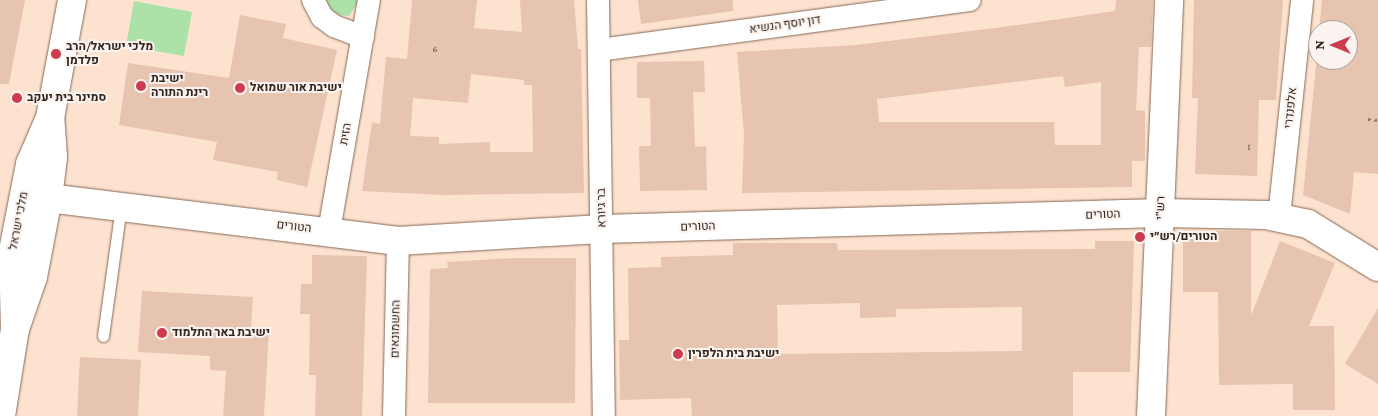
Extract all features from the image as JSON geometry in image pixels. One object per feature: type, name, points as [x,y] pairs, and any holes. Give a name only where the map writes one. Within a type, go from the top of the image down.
[{"type":"street","name":"מלכי ישראל","points":[[15,329],[6,250],[30,164],[50,118],[72,0]]},
{"type":"street","points":[[313,0],[322,17],[334,26],[363,37]]},
{"type":"street","name":"הזית","points":[[329,231],[370,0]]},
{"type":"street","name":"בר גיורא","points":[[598,0],[604,416]]},
{"type":"street","name":"דון יוסף הנשיא","points":[[600,50],[970,0]]},
{"type":"street","name":"רש\"י","points":[[1151,416],[1169,0]]},
{"type":"street","name":"אלפנדרי","points":[[1280,217],[1302,0]]},
{"type":"street","name":"מלכי ישראל","points":[[1,416],[15,329],[33,277],[48,198],[53,157],[50,118]]},
{"type":"street","points":[[30,164],[34,185],[48,198]]},
{"type":"street","name":"הטורים","points":[[48,198],[329,231],[398,241],[602,229],[1161,213],[1280,217],[1308,224],[1378,267]]},
{"type":"street","name":"החשמונאים","points":[[394,416],[398,241]]},
{"type":"street","points":[[6,250],[28,261],[33,277]]},
{"type":"lane","points":[[103,336],[121,206]]},
{"type":"path","points":[[1368,119],[1378,120]]},
{"type":"green space","points":[[326,0],[359,0],[349,16],[334,14]]},
{"type":"green space","points":[[134,1],[192,12],[184,56],[126,46]]},
{"type":"building","points":[[0,0],[25,0],[9,84],[0,84]]},
{"type":"building","points":[[412,0],[477,0],[474,28],[522,32],[520,0],[574,0],[578,49],[581,49],[584,193],[443,195],[362,191],[372,122],[380,124],[386,57],[407,59]],"holes":[[[471,74],[524,80],[524,85],[532,85],[533,152],[490,152],[490,142],[439,144],[439,137],[410,136],[413,98],[468,103]]]},
{"type":"building","points":[[638,0],[733,0],[733,11],[641,24]]},
{"type":"building","points":[[1116,0],[1153,0],[1151,47],[1139,47],[1136,110],[1145,111],[1145,161],[1132,161],[1132,187],[742,193],[744,134],[737,52],[856,45],[1115,11]],"holes":[[[1063,76],[1065,87],[1101,82],[1101,145],[1055,145],[1054,122],[879,122],[877,99]]]},
{"type":"building","points":[[1194,0],[1283,0],[1276,100],[1259,100],[1257,176],[1195,174],[1198,98],[1192,98]]},
{"type":"building","points":[[1322,0],[1378,0],[1378,174],[1354,172],[1350,214],[1303,195],[1316,70],[1358,70],[1358,20],[1320,20]]},
{"type":"building","points":[[240,15],[286,24],[283,38],[337,50],[307,187],[277,180],[278,172],[213,160],[217,142],[119,125],[128,63],[229,78]]},
{"type":"building","points":[[704,61],[705,92],[693,92],[695,147],[706,146],[707,190],[640,191],[639,146],[651,146],[650,98],[637,98],[637,62]]},
{"type":"building","points":[[1183,231],[1251,231],[1251,316],[1280,241],[1335,263],[1309,326],[1334,326],[1335,410],[1293,410],[1293,384],[1219,385],[1218,292],[1183,292]]},
{"type":"building","points":[[1095,241],[1134,241],[1130,372],[1073,372],[1073,416],[692,416],[691,398],[620,400],[619,340],[629,340],[628,268],[661,267],[661,257],[733,255],[733,243],[837,243],[838,250],[1095,249]],"holes":[[[860,303],[860,318],[896,317],[896,309],[1022,307],[1022,351],[778,354],[777,305]]]},
{"type":"building","points":[[312,255],[367,256],[362,416],[315,416],[316,375],[309,375],[310,314],[300,314],[301,284],[312,284]]},
{"type":"building","points":[[516,258],[576,258],[575,403],[428,403],[430,269],[448,268],[447,262]]},
{"type":"building","points":[[142,291],[253,297],[251,328],[269,329],[264,416],[223,416],[226,371],[210,370],[210,356],[138,352]]},
{"type":"building","points":[[1378,308],[1378,384],[1345,364]]},
{"type":"building","points":[[80,357],[141,360],[138,416],[77,416]]},
{"type":"place","name":"מלכי ישראל/הרב פלדמן","points":[[56,54]]},
{"type":"place","name":"ישיבת רינת התורה","points":[[141,86]]},
{"type":"place","name":"ישיבת אור שמואל","points":[[240,88]]},
{"type":"place","name":"סמינר בית יעקב","points":[[17,98]]},
{"type":"place","name":"הטורים/רש״י","points":[[1140,237]]},
{"type":"place","name":"ישיבת באר התלמוד","points":[[162,333]]},
{"type":"place","name":"ישיבת בית הלפרין","points":[[678,354]]}]
